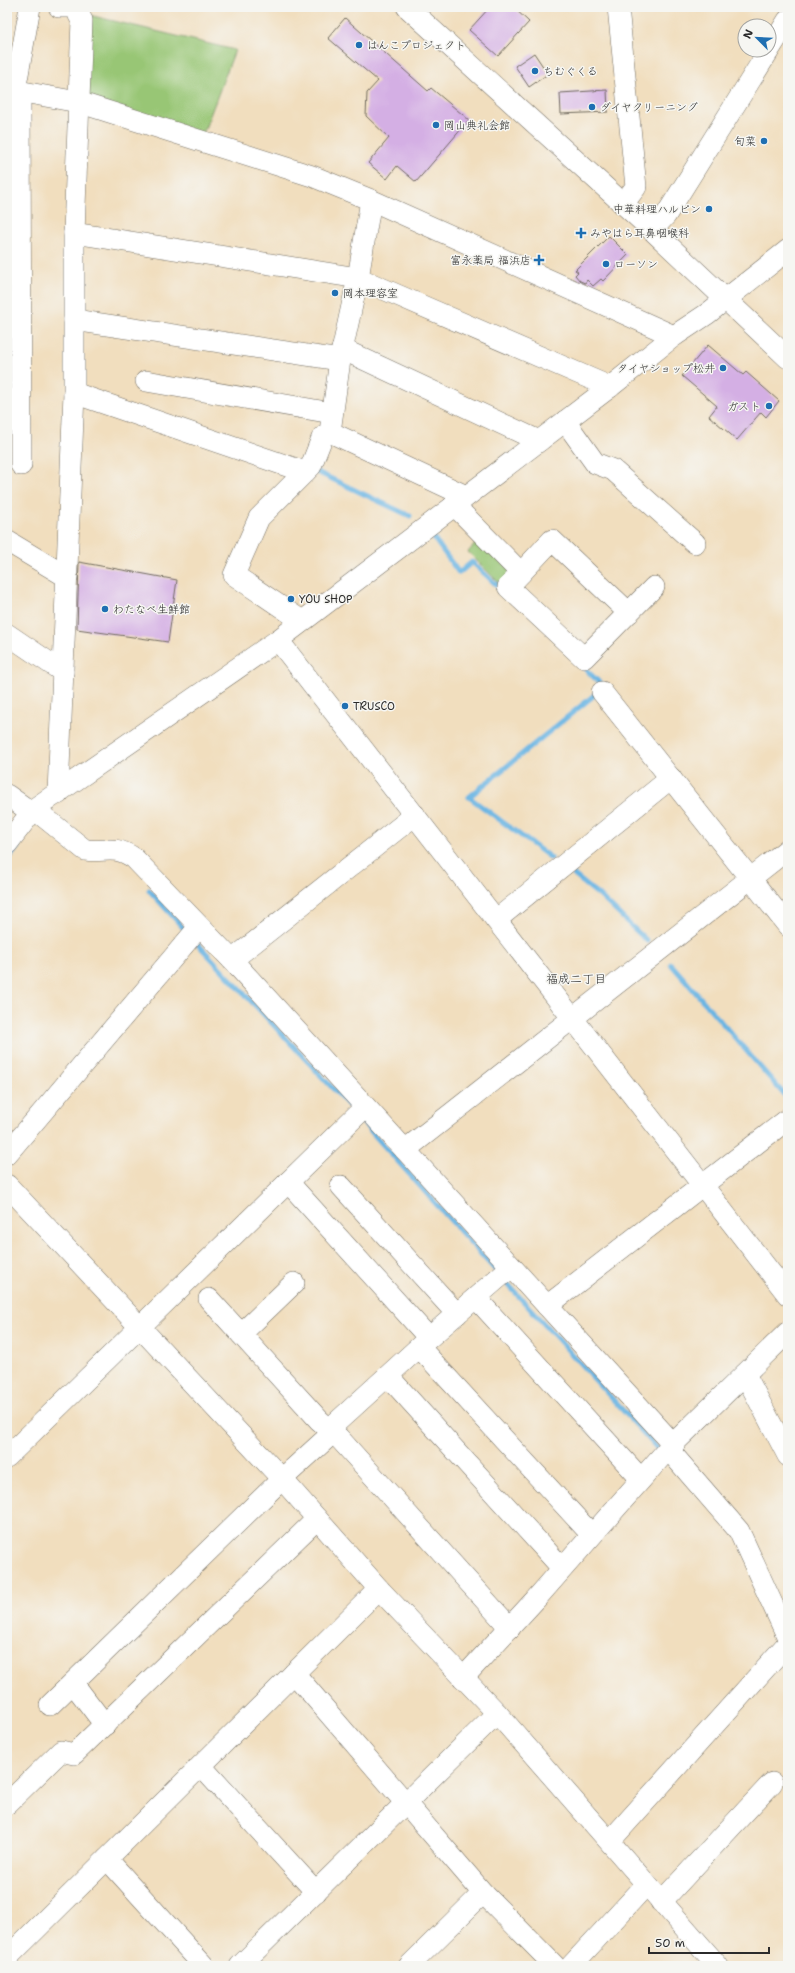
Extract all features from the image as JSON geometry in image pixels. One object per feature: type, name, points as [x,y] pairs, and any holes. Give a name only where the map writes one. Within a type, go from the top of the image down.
[{"type":"street","points":[[21,466],[14,90],[30,7]]},
{"type":"street","points":[[58,794],[74,393],[74,233],[82,20],[74,7]]},
{"type":"street","points":[[408,7],[652,230],[788,358]]},
{"type":"street","points":[[618,7],[636,187],[623,204]]},
{"type":"street","points":[[652,230],[666,215],[788,20]]},
{"type":"street","points":[[14,90],[78,102],[312,176],[371,200],[674,336]]},
{"type":"street","points":[[302,622],[234,575],[259,518],[311,466],[322,438],[331,422],[341,354],[358,278],[371,200]]},
{"type":"street","points":[[74,233],[358,278],[610,388]]},
{"type":"street","points":[[7,844],[33,810],[278,640],[460,500],[610,388],[674,336],[707,314],[724,299],[788,250]]},
{"type":"street","points":[[74,320],[341,354],[539,441]]},
{"type":"street","points":[[146,381],[331,422],[460,500],[521,573]]},
{"type":"street","points":[[74,393],[305,472]]},
{"type":"street","points":[[565,421],[595,464],[613,470],[695,543]]},
{"type":"street","points":[[629,612],[552,540],[508,587],[584,658],[654,587]]},
{"type":"street","points":[[7,541],[67,578]]},
{"type":"street","points":[[7,634],[63,672]]},
{"type":"street","points":[[278,640],[788,1295]]},
{"type":"street","points":[[602,692],[788,926]]},
{"type":"street","points":[[496,920],[670,778]]},
{"type":"street","points":[[7,795],[33,810],[84,850],[116,849],[124,851],[134,858],[194,933],[232,960],[359,1112],[405,1150],[505,1273],[547,1306],[671,1447],[739,1531],[788,1639],[610,1841]]},
{"type":"street","points":[[232,960],[415,815]]},
{"type":"street","points":[[405,1150],[788,849]]},
{"type":"street","points":[[7,1154],[194,933]]},
{"type":"street","points":[[8,1452],[140,1327],[359,1112]]},
{"type":"street","points":[[547,1306],[788,1119]]},
{"type":"street","points":[[288,1182],[425,1343],[591,1534]]},
{"type":"street","points":[[7,1185],[282,1479],[379,1589],[497,1713],[610,1841],[642,1890],[661,1902],[718,1966]]},
{"type":"street","points":[[341,1186],[456,1314]]},
{"type":"street","points":[[50,1705],[282,1479],[327,1438],[336,1422],[456,1314],[505,1273]]},
{"type":"street","points":[[241,1334],[294,1283]]},
{"type":"street","points":[[476,1298],[641,1479]]},
{"type":"street","points":[[209,1299],[319,1420],[331,1430],[510,1628]]},
{"type":"street","points":[[463,1678],[510,1628],[591,1534],[671,1447],[788,1332]]},
{"type":"street","points":[[746,1374],[788,1456]]},
{"type":"street","points":[[388,1376],[562,1568]]},
{"type":"street","points":[[7,1804],[61,1751],[74,1754],[317,1519]]},
{"type":"street","points":[[7,1958],[379,1589]]},
{"type":"street","points":[[294,1674],[407,1803],[483,1893],[555,1966]]},
{"type":"street","points":[[72,1683],[105,1725]]},
{"type":"street","points":[[240,1966],[497,1713]]},
{"type":"street","points":[[201,1766],[316,1892]]},
{"type":"street","points":[[661,1902],[772,1783]]},
{"type":"street","points":[[107,1859],[204,1966]]},
{"type":"street","points":[[571,1966],[642,1890]]},
{"type":"street","points":[[409,1966],[483,1893]]},
{"type":"green space","points":[[89,15],[235,50],[203,134],[91,99],[86,90]]},
{"type":"green space","points":[[480,539],[514,572],[501,585],[468,552]]},
{"type":"building","points":[[490,7],[513,7],[529,22],[498,56],[469,30]]},
{"type":"building","points":[[345,18],[428,91],[431,88],[469,120],[416,182],[397,166],[387,179],[368,163],[389,138],[366,116],[367,93],[378,81],[328,38]]},
{"type":"building","points":[[534,53],[548,74],[529,87],[515,66]]},
{"type":"building","points":[[607,90],[608,112],[561,114],[560,93]]},
{"type":"building","points":[[609,236],[628,255],[603,281],[601,279],[593,286],[587,280],[585,283],[580,281],[575,275],[578,272],[575,270]]},
{"type":"building","points":[[708,345],[743,375],[746,372],[779,401],[766,417],[761,412],[737,440],[709,416],[717,406],[682,376]]},
{"type":"building","points":[[79,562],[177,580],[168,642],[77,629]]},
{"type":"waterway","points":[[315,471],[410,516]]},
{"type":"waterway","points":[[430,533],[459,573],[472,562],[502,590]]},
{"type":"waterway","points":[[580,664],[603,686]]},
{"type":"waterway","points":[[551,858],[469,797],[598,692]]},
{"type":"waterway","points":[[7,861],[18,846]]},
{"type":"waterway","points":[[574,875],[600,896],[647,941]]},
{"type":"waterway","points":[[149,890],[188,933]]},
{"type":"waterway","points":[[194,940],[354,1111]]},
{"type":"waterway","points":[[671,964],[788,1099]]},
{"type":"waterway","points":[[360,1119],[497,1272]]},
{"type":"waterway","points":[[504,1280],[658,1449]]},
{"type":"place","name":"はんこプロジェクト","points":[[359,45]]},
{"type":"place","name":"ちむぐくる","points":[[535,71]]},
{"type":"place","name":"ダイヤクリーニング","points":[[592,107]]},
{"type":"place","name":"岡山典礼会館","points":[[436,125]]},
{"type":"place","name":"旬菜","points":[[764,141]]},
{"type":"place","name":"中華料理ハルピン","points":[[709,209]]},
{"type":"place","name":"みやはら耳鼻咽喉科","points":[[581,233]]},
{"type":"place","name":"富永薬局 福浜店","points":[[539,260]]},
{"type":"place","name":"ローソン","points":[[606,264]]},
{"type":"place","name":"岡本理容室","points":[[335,293]]},
{"type":"place","name":"タイヤショップ松井","points":[[723,368]]},
{"type":"place","name":"ガスト","points":[[769,406]]},
{"type":"place","name":"YOU SHOP","points":[[291,599]]},
{"type":"place","name":"わたなべ生鮮館","points":[[105,609]]},
{"type":"place","name":"TRUSCO","points":[[345,706]]},
{"type":"district","name":"福成二丁目","points":[[576,979]]}]
